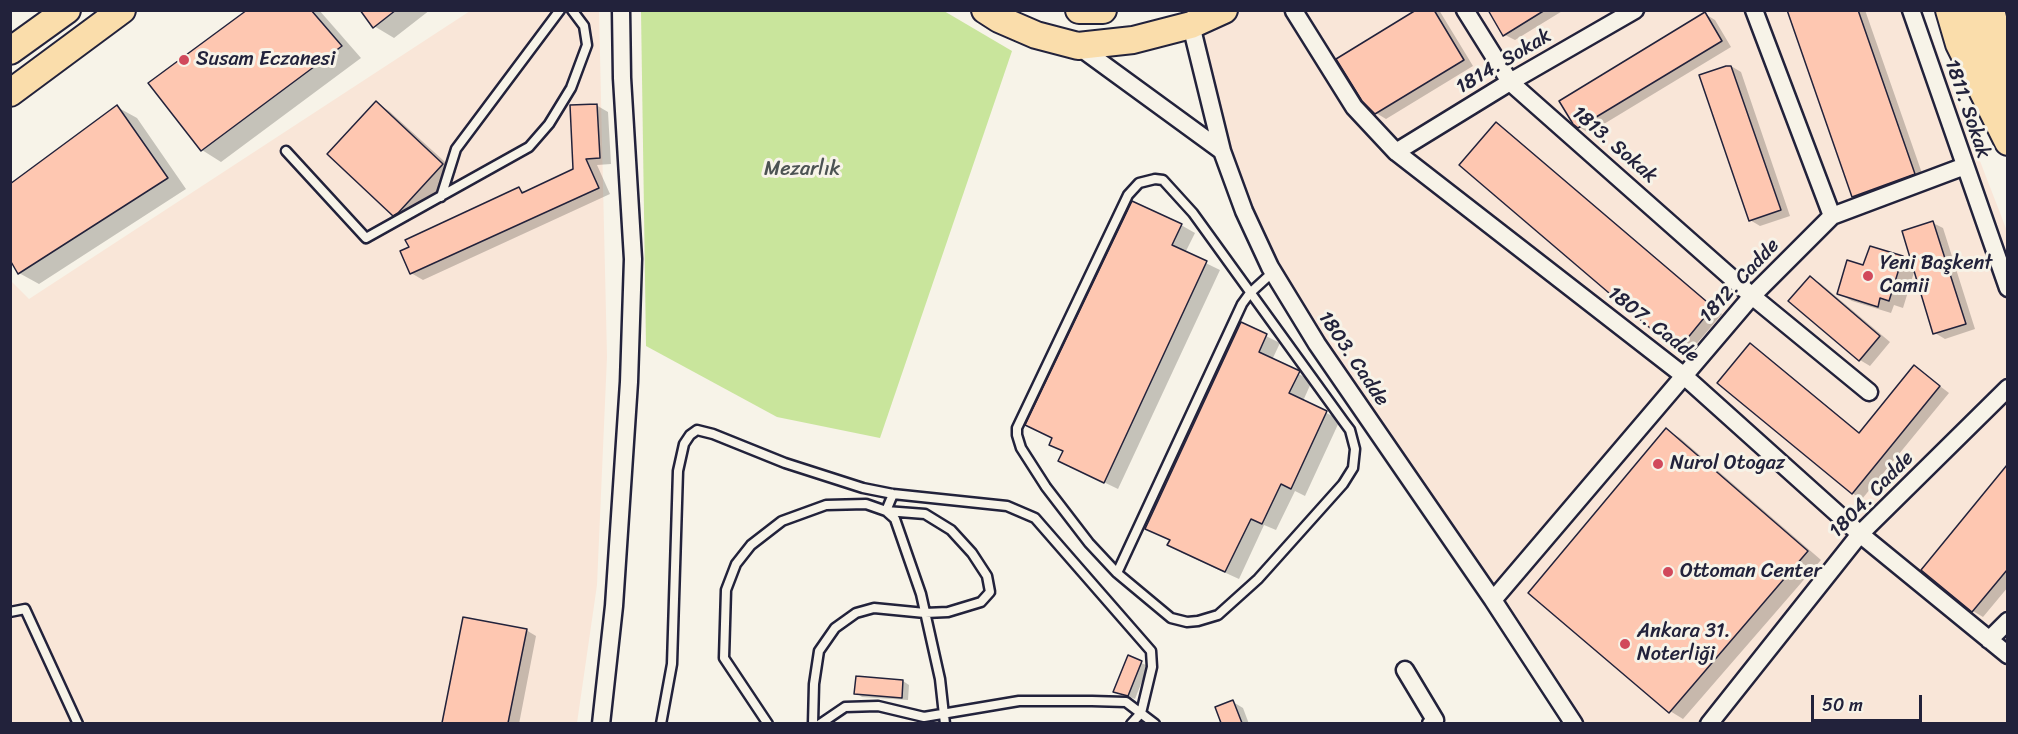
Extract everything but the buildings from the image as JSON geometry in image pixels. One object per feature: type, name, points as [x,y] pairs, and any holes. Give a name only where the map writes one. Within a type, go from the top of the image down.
[{"type":"main road","points":[[10,51],[67,10]]},
{"type":"main road","points":[[10,93],[123,10]]},
{"type":"main road","points":[[986,10],[999,19],[1036,35],[1078,46],[1133,40],[1191,26],[1224,10]]},
{"type":"main road","points":[[1079,10],[1103,10]]},
{"type":"main road","points":[[1949,10],[1959,44],[2007,142]]},
{"type":"main road","points":[[1971,10],[1981,44],[2007,96]]},
{"type":"main road","points":[[1991,10],[1995,26],[2007,52]]},
{"type":"street","points":[[601,723],[614,606],[629,382],[633,259],[622,78],[621,10]]},
{"type":"street","name":"1813. Sokak","points":[[1465,10],[1510,82],[1752,296],[1869,392]]},
{"type":"street","name":"1814. Sokak","points":[[1396,152],[1510,82],[1635,10]]},
{"type":"street","points":[[1754,10],[1832,216],[1965,166]]},
{"type":"street","name":"1811. Sokak","points":[[1911,10],[2007,288]]},
{"type":"street","name":"1807. Cadde","points":[[1295,11],[1354,107],[1396,152],[1683,375],[1860,534],[2007,655]]},
{"type":"street","name":"1803. Cadde","points":[[1191,26],[1222,151],[1244,210],[1273,272],[1317,344],[1493,600],[1574,723]]},
{"type":"street","points":[[1078,46],[1222,151]]},
{"type":"street","name":"1812. Cadde","points":[[1493,600],[1752,296],[1832,216]]},
{"type":"street","name":"1804. Cadde","points":[[1709,723],[1860,534],[2007,387]]},
{"type":"street","points":[[1989,640],[2007,621]]},
{"type":"street","points":[[1405,670],[1435,722]]},
{"type":"lane","points":[[441,197],[456,149],[560,10]]},
{"type":"lane","points":[[286,151],[366,238],[529,147],[549,124],[571,88],[587,45],[584,26],[572,10]]},
{"type":"lane","points":[[1147,180],[1163,180],[1193,213],[1250,293],[1350,430],[1356,449],[1353,468],[1349,476],[1258,579],[1218,615],[1187,622],[1171,618],[1117,573],[1089,543],[1046,487],[1021,448],[1017,428],[1128,195],[1147,180]]},
{"type":"lane","points":[[1117,573],[1237,315],[1250,293],[1273,272]]},
{"type":"lane","points":[[662,723],[672,664],[678,471],[684,444],[697,430],[713,434],[785,463],[863,488],[893,494],[1006,506],[1035,518],[1151,651],[1152,667],[1141,713],[1131,723]]},
{"type":"lane","points":[[886,511],[893,494]]},
{"type":"lane","points":[[768,723],[724,658],[726,590],[736,564],[751,545],[782,521],[826,505],[866,504],[886,511],[925,514],[951,530],[972,553],[987,576],[990,592],[981,602],[948,612],[925,613],[874,608],[856,613],[835,628],[819,651],[814,684],[813,723]]},
{"type":"lane","points":[[886,511],[895,519],[921,594],[940,679],[945,723]]},
{"type":"lane","points":[[10,612],[25,609],[78,723]]},
{"type":"lane","points":[[820,723],[845,708],[878,706],[924,717],[1019,701],[1092,701],[1126,702],[1155,723]]},
{"type":"shaded area","points":[[1244,10],[1922,11],[2007,231],[2007,723],[1575,723],[1314,345],[1235,167],[1202,31]]},
{"type":"shaded area","points":[[470,11],[599,11],[607,357],[597,585],[577,723],[11,723],[10,280],[29,299]]},
{"type":"green space","name":"Mezarlık","points":[[641,11],[944,11],[1012,51],[880,438],[777,417],[646,346]]},
{"type":"place","name":"Susam Eczanesi","points":[[184,60]]},
{"type":"place","name":"Yeni Başkent Camii","points":[[1868,276]]},
{"type":"place","name":"Nurol Otogaz","points":[[1658,464]]},
{"type":"place","name":"Ottoman Center","points":[[1668,572]]},
{"type":"place","name":"Ankara 31. Noterliği","points":[[1625,644]]}]
